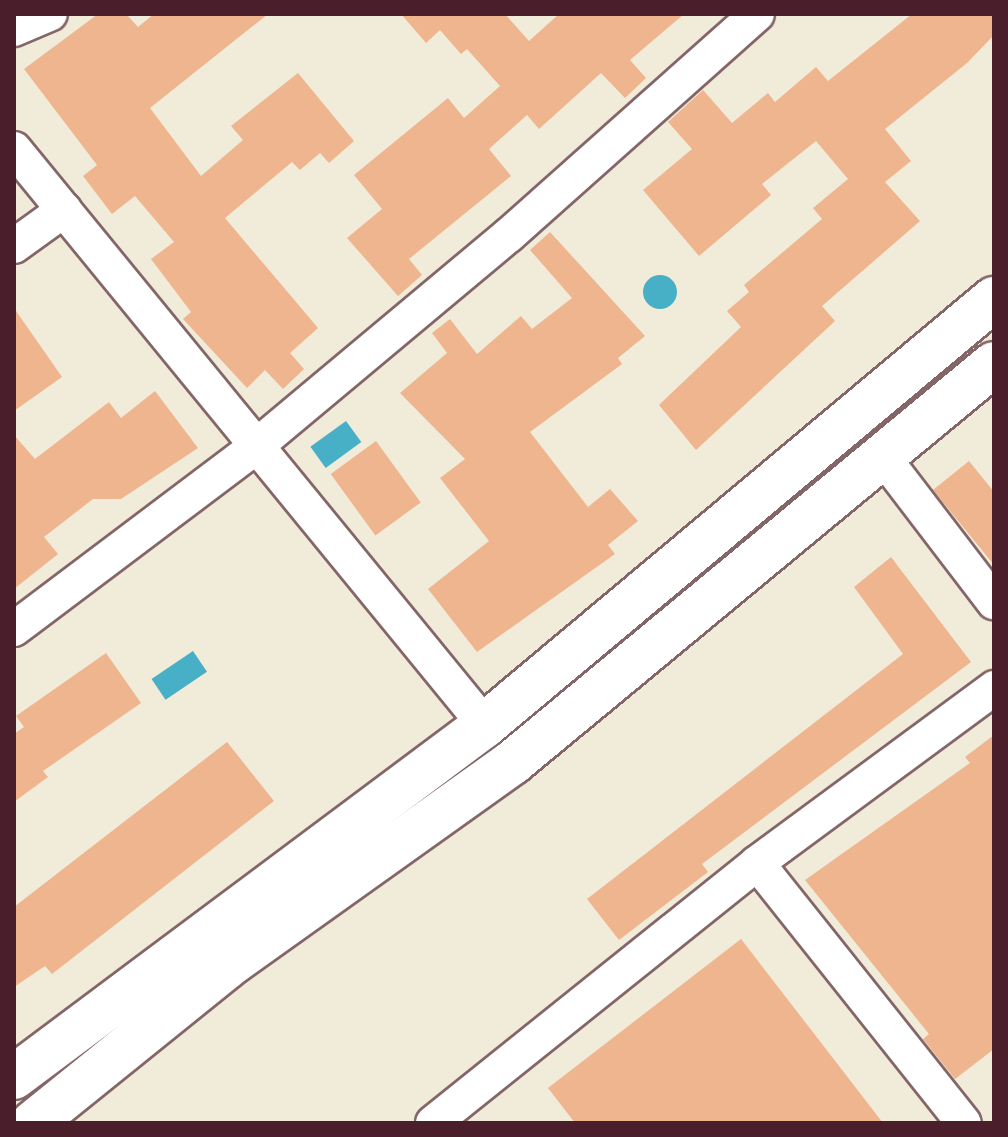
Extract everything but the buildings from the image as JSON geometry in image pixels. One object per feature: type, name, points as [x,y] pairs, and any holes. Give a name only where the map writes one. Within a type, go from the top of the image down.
[{"type":"main road","points":[[14,1077],[485,725],[994,299]]},
{"type":"main road","points":[[33,1123],[234,961],[513,762],[880,453],[994,364]]},
{"type":"street","points":[[14,629],[254,448],[509,235],[757,14]]},
{"type":"street","points":[[14,149],[254,448],[485,725]]},
{"type":"street","points":[[14,246],[64,210]]},
{"type":"street","points":[[880,453],[994,602]]},
{"type":"street","points":[[433,1123],[757,863],[994,688]]},
{"type":"street","points":[[757,863],[964,1123]]},
{"type":"water","points":[[660,275],[672,280],[677,292],[672,304],[660,309],[648,304],[643,292],[648,280]]},
{"type":"water","points":[[346,421],[361,442],[326,468],[310,447]]},
{"type":"water","points":[[193,651],[207,672],[166,700],[152,679]]}]
